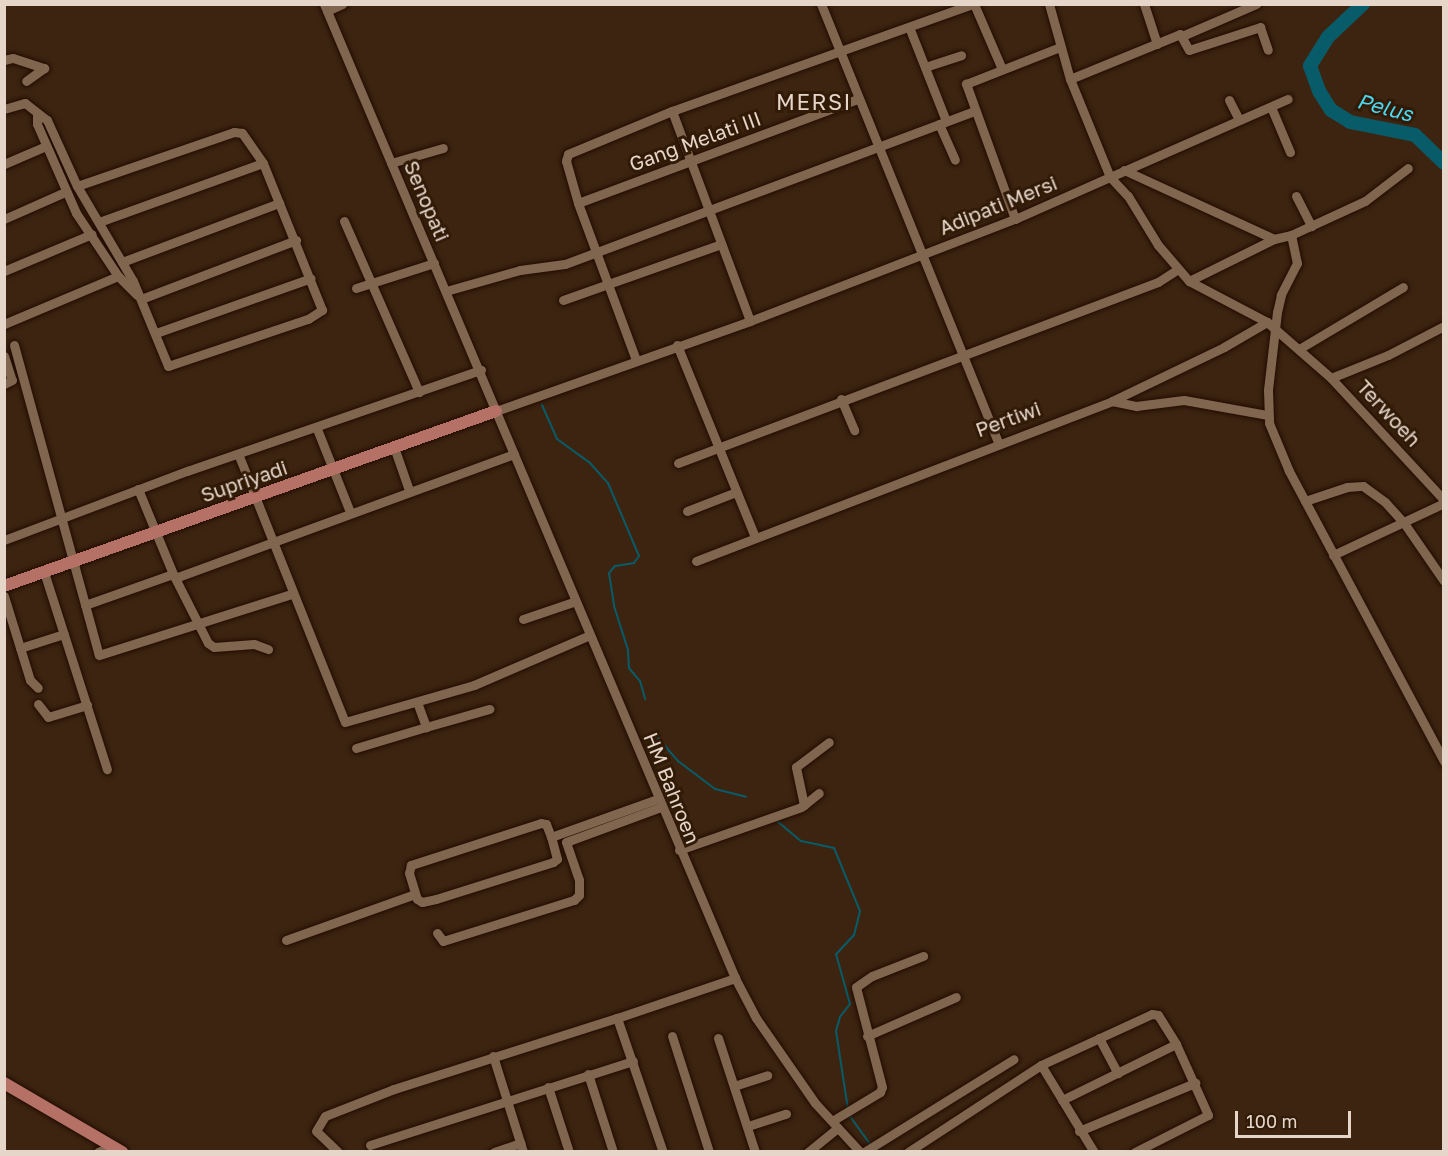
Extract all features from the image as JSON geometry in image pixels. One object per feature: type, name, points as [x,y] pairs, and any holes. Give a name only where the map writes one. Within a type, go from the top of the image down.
[{"type":"main road","name":"Supriyadi","points":[[4,586],[73,560],[157,534],[395,450],[496,411]]},
{"type":"main road","points":[[4,1083],[105,1149],[122,1152]]},
{"type":"street","points":[[326,8],[342,4]]},
{"type":"street","points":[[821,4],[998,442]]},
{"type":"street","points":[[636,360],[578,203],[566,161],[568,154],[672,111],[973,4],[1002,69]]},
{"type":"street","points":[[1049,4],[1056,49],[1108,178],[1172,273],[1276,329],[1331,378],[1388,356],[1443,326]]},
{"type":"street","points":[[1144,4],[1157,44]]},
{"type":"street","points":[[1070,79],[1182,36],[1256,4]]},
{"type":"street","name":"Senopati","points":[[326,8],[481,370],[496,411]]},
{"type":"street","points":[[1182,36],[1189,50],[1260,27],[1268,50]]},
{"type":"street","points":[[911,32],[926,67],[955,160]]},
{"type":"street","points":[[1015,219],[966,84],[1056,49]]},
{"type":"street","points":[[926,67],[961,55]]},
{"type":"street","points":[[4,60],[13,58],[44,68],[26,81]]},
{"type":"street","name":"Gang Melati III","points":[[578,203],[858,99]]},
{"type":"street","name":"Adipati Mersi","points":[[496,411],[750,321],[1015,219],[1288,99]]},
{"type":"street","points":[[1229,100],[1239,120]]},
{"type":"street","points":[[4,109],[25,103],[47,120],[77,186],[114,247],[141,299],[168,366],[172,367],[320,314],[322,307],[296,240],[263,164],[244,135],[234,132],[77,186]]},
{"type":"street","points":[[1270,107],[1290,152]]},
{"type":"street","points":[[672,111],[750,321]]},
{"type":"street","points":[[446,291],[520,270],[545,269],[596,253],[974,111]]},
{"type":"street","points":[[37,113],[37,124],[53,165],[76,213],[118,276],[141,299]]},
{"type":"street","points":[[4,164],[46,146]]},
{"type":"street","points":[[391,163],[442,147]]},
{"type":"street","points":[[53,165],[65,161]]},
{"type":"street","points":[[99,222],[263,164]]},
{"type":"street","points":[[1189,281],[1274,239],[1291,236],[1365,201],[1407,168]]},
{"type":"street","points":[[1124,170],[1274,239]]},
{"type":"street","points":[[4,219],[65,192]]},
{"type":"street","points":[[1296,196],[1311,226]]},
{"type":"street","points":[[122,262],[279,203]]},
{"type":"street","points":[[76,213],[89,206]]},
{"type":"street","points":[[344,221],[369,284],[419,392]]},
{"type":"street","points":[[4,271],[92,234]]},
{"type":"street","points":[[1291,236],[1297,263],[1281,295],[1270,361],[1267,415],[1305,501],[1443,761]]},
{"type":"street","points":[[141,299],[296,240]]},
{"type":"street","points":[[563,300],[721,244]]},
{"type":"street","points":[[104,252],[114,247]]},
{"type":"street","points":[[356,288],[434,263]]},
{"type":"street","points":[[678,463],[841,399],[964,355],[1172,273]]},
{"type":"street","points":[[4,324],[118,276]]},
{"type":"street","points":[[156,333],[311,278]]},
{"type":"street","points":[[1299,349],[1403,287]]},
{"type":"street","name":"Pertiwi","points":[[696,561],[998,442],[1112,401],[1264,324]]},
{"type":"street","points":[[14,345],[101,656],[291,594]]},
{"type":"street","points":[[677,345],[716,447],[755,537]]},
{"type":"street","points":[[4,356],[12,380],[4,384]]},
{"type":"street","points":[[4,540],[138,489],[317,429],[481,370]]},
{"type":"street","name":"Terwoeh","points":[[1331,378],[1443,502]]},
{"type":"street","points":[[841,399],[854,430]]},
{"type":"street","points":[[1112,401],[1136,406],[1184,400],[1245,414],[1267,415]]},
{"type":"street","name":"HM Bahroen","points":[[496,411],[573,602],[735,978],[756,1018],[836,1122],[864,1151]]},
{"type":"street","points":[[317,429],[350,512]]},
{"type":"street","points":[[395,450],[409,490]]},
{"type":"street","points":[[85,605],[174,576],[514,454]]},
{"type":"street","points":[[239,456],[291,594],[345,722],[474,685],[588,636]]},
{"type":"street","points":[[1305,501],[1347,487],[1363,486],[1407,522],[1443,581]]},
{"type":"street","points":[[138,489],[174,576],[198,624],[214,647],[254,644],[268,649]]},
{"type":"street","points":[[687,511],[736,492]]},
{"type":"street","points":[[1333,555],[1407,522],[1443,502]]},
{"type":"street","points":[[44,572],[107,768]]},
{"type":"street","points":[[4,596],[30,680],[38,688]]},
{"type":"street","points":[[523,619],[573,602]]},
{"type":"street","points":[[20,648],[64,634]]},
{"type":"street","points":[[417,702],[426,727]]},
{"type":"street","points":[[38,704],[48,717],[87,705]]},
{"type":"street","points":[[357,748],[489,709]]},
{"type":"street","points":[[804,805],[796,767],[829,742]]},
{"type":"street","points":[[679,850],[804,805],[819,793]]},
{"type":"street","points":[[551,837],[659,803]]},
{"type":"street","points":[[438,933],[443,941],[574,900],[579,895],[579,880],[566,842],[659,803]]},
{"type":"street","points":[[541,823],[546,824],[551,837],[557,859],[553,862],[436,899],[418,902],[409,873],[411,865],[541,823]]},
{"type":"street","points":[[286,940],[415,894]]},
{"type":"street","points":[[808,1152],[836,1122],[882,1087],[856,987],[872,976],[922,956]]},
{"type":"street","points":[[338,1152],[316,1131],[325,1116],[493,1056],[617,1018],[735,978]]},
{"type":"street","points":[[867,1036],[956,997]]},
{"type":"street","points":[[908,1152],[1041,1065],[1152,1014],[1158,1015],[1176,1044],[1208,1110],[1204,1120],[1135,1152]]},
{"type":"street","points":[[617,1018],[663,1152]]},
{"type":"street","points":[[672,1036],[709,1152]]},
{"type":"street","points":[[718,1038],[755,1152]]},
{"type":"street","points":[[1099,1038],[1118,1073]]},
{"type":"street","points":[[1062,1100],[1176,1044]]},
{"type":"street","points":[[493,1056],[522,1147],[495,1152]]},
{"type":"street","points":[[864,1151],[1014,1059]]},
{"type":"street","points":[[370,1145],[633,1060]]},
{"type":"street","points":[[1041,1065],[1079,1131],[1094,1152]]},
{"type":"street","points":[[588,1074],[613,1152]]},
{"type":"street","points":[[734,1086],[767,1075]]},
{"type":"street","points":[[1079,1131],[1195,1083]]},
{"type":"street","points":[[548,1087],[569,1152]]},
{"type":"street","points":[[748,1126],[786,1114]]},
{"type":"waterway","name":"Pelus","points":[[1363,4],[1328,37],[1310,66],[1319,91],[1331,110],[1350,122],[1415,135],[1444,163]]},
{"type":"waterway","points":[[542,405],[557,439],[589,462],[608,483],[639,556],[634,563],[615,566],[609,573],[614,606],[628,650],[629,668],[640,681],[645,699]]},
{"type":"waterway","points":[[658,738],[678,761],[715,789],[746,797]]},
{"type":"waterway","points":[[777,821],[801,841],[834,848],[860,911],[854,935],[836,954],[850,1004],[840,1017],[836,1031],[848,1109]]},
{"type":"waterway","points":[[849,1115],[870,1144]]},
{"type":"district","name":"MERSI","points":[[814,102]]}]
